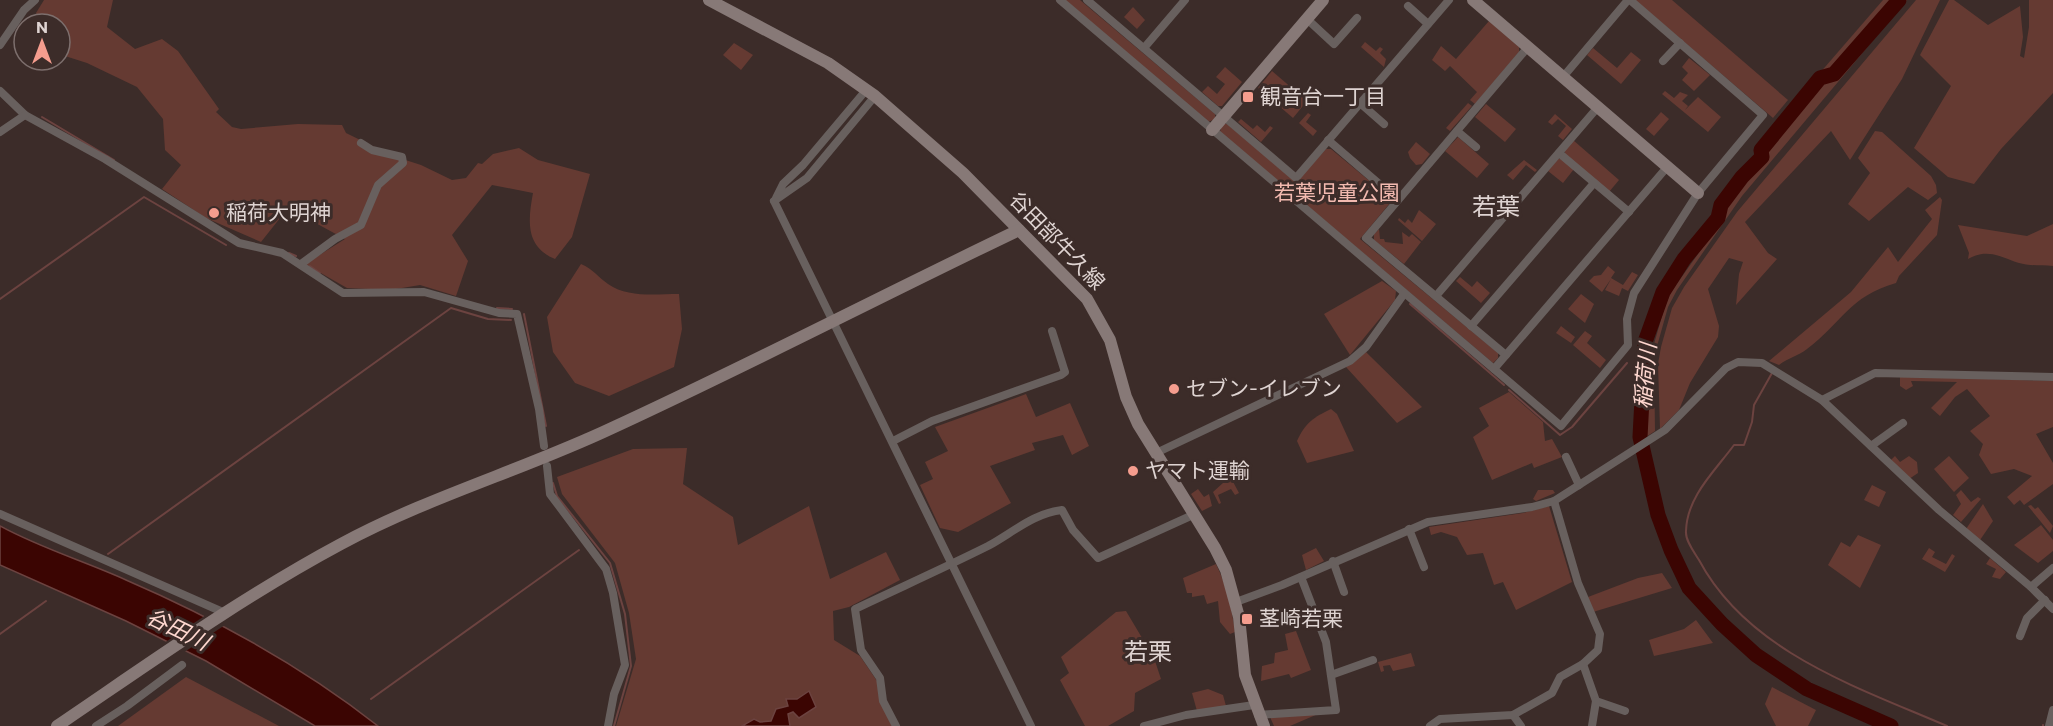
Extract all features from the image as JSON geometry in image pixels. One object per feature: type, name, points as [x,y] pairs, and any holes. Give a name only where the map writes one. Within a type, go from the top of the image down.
[{"type":"street","points":[[0,45],[24,10],[35,0]]},
{"type":"street","name":"谷田部牛久線","points":[[709,0],[828,63],[871,93],[934,146],[1083,293],[1095,310],[1110,340],[1130,408],[1195,514],[1226,570],[1236,602],[1245,675],[1259,715]]},
{"type":"street","points":[[1059,0],[1561,426],[1628,345],[1627,319],[1634,293],[1698,193],[1763,115],[1629,0],[1563,77]]},
{"type":"street","points":[[1087,0],[1296,177],[1449,0]]},
{"type":"street","points":[[1144,48],[1185,0]]},
{"type":"street","points":[[1212,130],[1323,0]]},
{"type":"street","points":[[1479,2],[1698,193]]},
{"type":"street","points":[[1408,6],[1428,24]]},
{"type":"street","points":[[1307,19],[1334,44],[1357,18]]},
{"type":"street","points":[[1664,61],[1680,43]]},
{"type":"street","points":[[1506,355],[1366,238],[1528,47]]},
{"type":"street","points":[[0,91],[25,115],[105,159],[239,243],[282,253],[343,293],[424,292],[487,310],[517,315],[539,408],[544,446]]},
{"type":"street","points":[[871,93],[783,184],[774,201],[1031,726]]},
{"type":"street","points":[[1360,103],[1384,124]]},
{"type":"street","points":[[1436,296],[1598,107]]},
{"type":"street","points":[[0,132],[25,115]]},
{"type":"street","points":[[1457,131],[1476,147]]},
{"type":"street","points":[[1328,140],[1398,200]]},
{"type":"street","points":[[301,264],[361,225],[378,185],[403,163],[402,158],[372,150],[361,143]]},
{"type":"street","points":[[1558,153],[1629,212]]},
{"type":"street","points":[[1494,369],[1668,166]]},
{"type":"street","points":[[1471,326],[1594,183]]},
{"type":"street","points":[[57,726],[222,615],[300,567],[369,529],[467,485],[610,429],[1019,230]]},
{"type":"street","points":[[1156,453],[1350,361],[1371,339],[1404,294]]},
{"type":"street","points":[[893,441],[932,421],[1061,375],[1065,372],[1052,331]]},
{"type":"street","points":[[1236,602],[1428,522],[1532,507],[1554,501],[1654,437],[1683,413],[1720,373],[1738,362],[1754,361],[1770,366],[1822,400],[1942,513],[2031,586],[2053,609]]},
{"type":"street","points":[[1822,400],[1875,373],[2053,377]]},
{"type":"street","points":[[1871,446],[1903,423]]},
{"type":"street","points":[[1566,457],[1580,485]]},
{"type":"street","points":[[547,466],[550,494],[606,569],[609,579],[625,665],[614,694],[608,726]]},
{"type":"street","points":[[1430,726],[1440,719],[1512,715],[1552,693],[1560,677],[1583,664],[1598,650],[1600,634],[1578,583],[1554,501]]},
{"type":"street","points":[[896,726],[883,701],[880,678],[861,650],[855,609],[952,563],[1033,519],[1056,511],[1062,510],[1073,530],[1098,558],[1195,514]]},
{"type":"street","points":[[0,514],[222,615]]},
{"type":"street","points":[[1409,530],[1424,567]]},
{"type":"street","points":[[1333,561],[1344,592]]},
{"type":"street","points":[[2031,586],[2053,568]]},
{"type":"street","points":[[1144,726],[1186,715],[1259,715],[1336,710],[1326,642],[1300,577]]},
{"type":"street","points":[[2020,636],[2027,618],[2045,600]]},
{"type":"street","points":[[1331,675],[1373,660]]},
{"type":"street","points":[[96,726],[127,706],[182,664]]},
{"type":"street","points":[[1583,664],[1596,702],[1592,726]]},
{"type":"street","points":[[1596,702],[1625,711]]},
{"type":"street","points":[[2049,726],[2053,710]]},
{"type":"street","points":[[1512,715],[1521,726]]},
{"type":"green space","points":[[44,0],[113,0],[107,27],[135,49],[162,39],[178,51],[219,109],[216,112],[232,127],[241,129],[298,124],[342,125],[346,133],[393,156],[421,165],[452,180],[466,178],[478,163],[482,164],[493,154],[519,148],[538,160],[590,174],[572,237],[555,259],[545,254],[538,247],[531,232],[530,213],[533,193],[492,185],[452,235],[468,261],[456,296],[420,285],[390,290],[347,288],[305,264],[345,239],[288,208],[261,242],[206,218],[162,189],[181,165],[165,150],[163,119],[137,87],[72,58],[72,12],[37,12]]},
{"type":"green space","points":[[1065,0],[1080,0],[1215,114],[1215,119],[1208,122]]},
{"type":"green space","points":[[1635,0],[1672,0],[1788,100],[1773,118]]},
{"type":"green space","points":[[1883,0],[1892,0],[1832,69],[1819,74]]},
{"type":"green space","points":[[1904,0],[1907,0],[1742,196],[1677,290],[1668,307],[1654,357],[1655,431],[1643,439],[1647,360],[1671,292],[1720,223],[1734,194],[1767,158],[1766,149],[1821,81],[1837,79]]},
{"type":"green space","points":[[1916,0],[1940,0],[1902,79],[1850,160],[1831,131],[1745,222],[1768,253],[1777,259],[1736,305],[1739,274],[1743,262],[1729,258],[1708,289],[1719,326],[1718,337],[1690,383],[1679,410],[1660,429],[1658,364],[1672,308],[1684,287],[1737,212]]},
{"type":"green space","points":[[1949,0],[1954,0],[1988,25],[2020,6],[2023,37],[2020,56],[2024,58],[2029,27],[2029,0],[2053,0],[2053,93],[2001,149],[1974,184],[1948,177],[1914,148],[1951,86],[1920,55]]},
{"type":"green space","points":[[1133,7],[1145,20],[1137,29],[1124,17]]},
{"type":"green space","points":[[1489,21],[1519,47],[1519,52],[1475,104],[1470,100],[1477,92],[1450,66],[1445,71],[1432,60],[1441,46],[1456,59]]},
{"type":"green space","points":[[1365,42],[1376,51],[1380,47],[1383,49],[1380,53],[1386,59],[1384,67],[1361,47]]},
{"type":"green space","points":[[734,43],[753,55],[741,70],[723,55]]},
{"type":"green space","points":[[1593,48],[1617,68],[1631,52],[1641,60],[1621,84],[1587,55]]},
{"type":"green space","points":[[1689,58],[1710,75],[1694,91],[1682,80],[1688,73],[1682,67]]},
{"type":"green space","points":[[1225,67],[1242,82],[1222,106],[1218,106],[1202,92],[1208,86],[1217,94],[1225,84],[1216,77]]},
{"type":"green space","points":[[1272,71],[1307,101],[1293,118],[1258,88]]},
{"type":"green space","points":[[1665,91],[1674,98],[1680,92],[1688,95],[1682,101],[1688,106],[1685,110],[1698,97],[1721,117],[1708,132],[1662,94]]},
{"type":"green space","points":[[1468,103],[1472,106],[1450,131],[1446,128]]},
{"type":"green space","points":[[1486,104],[1516,129],[1505,142],[1475,117]]},
{"type":"green space","points":[[1661,112],[1669,119],[1654,136],[1646,129]]},
{"type":"green space","points":[[1308,113],[1311,115],[1306,122],[1317,131],[1313,136],[1299,123]]},
{"type":"green space","points":[[1555,114],[1572,129],[1563,140],[1558,136],[1566,126],[1558,119],[1552,125],[1548,122]]},
{"type":"green space","points":[[1241,119],[1253,129],[1257,125],[1265,132],[1270,126],[1273,128],[1261,142],[1238,122]]},
{"type":"green space","name":"若葉児童公園","points":[[1222,124],[1227,124],[1296,182],[1326,149],[1331,149],[1390,198],[1390,203],[1360,239],[1498,353],[1498,358],[1493,363],[1220,132]]},
{"type":"green space","points":[[1875,131],[1882,132],[1931,176],[1937,193],[1928,200],[1908,187],[1869,221],[1848,204],[1870,173],[1858,158]]},
{"type":"green space","points":[[1458,137],[1489,164],[1477,178],[1445,151]]},
{"type":"green space","points":[[1573,140],[1619,180],[1609,192],[1565,155],[1565,150]]},
{"type":"green space","points":[[1416,142],[1430,154],[1422,164],[1416,165],[1408,152]]},
{"type":"green space","points":[[1558,159],[1563,159],[1574,169],[1563,183],[1548,171]]},
{"type":"green space","points":[[1524,160],[1537,170],[1535,172],[1526,165],[1513,180],[1507,175]]},
{"type":"green space","points":[[1488,192],[1505,206],[1498,215],[1481,201]]},
{"type":"green space","points":[[1940,197],[1942,200],[1937,235],[1899,276],[1896,283],[1867,295],[1856,303],[1804,351],[1779,365],[1769,361],[1851,292],[1888,247],[1898,262],[1932,219],[1925,210]]},
{"type":"green space","points":[[1419,210],[1436,224],[1422,241],[1398,220],[1399,218],[1405,223],[1408,219],[1412,223]]},
{"type":"green space","points":[[2053,224],[2053,266],[2023,264],[1988,254],[1968,259],[1969,253],[1958,225],[2027,236]]},
{"type":"green space","points":[[1379,229],[1380,239],[1384,239],[1385,242],[1403,244],[1402,232],[1409,237],[1412,234],[1421,242],[1404,264],[1374,240],[1374,234]]},
{"type":"green space","points":[[581,264],[608,284],[624,291],[642,294],[679,294],[682,329],[674,367],[609,396],[575,383],[553,352],[547,317]]},
{"type":"green space","points":[[1608,266],[1615,272],[1611,278],[1623,285],[1632,272],[1638,275],[1628,291],[1622,288],[1619,296],[1605,290],[1611,279],[1602,292],[1589,281],[1594,276],[1601,275]]},
{"type":"green space","points":[[1460,277],[1472,287],[1477,281],[1490,293],[1481,303],[1456,281]]},
{"type":"green space","points":[[1382,281],[1396,291],[1395,300],[1350,355],[1324,314]]},
{"type":"green space","points":[[1581,294],[1594,304],[1585,323],[1568,309]]},
{"type":"green space","points":[[1561,326],[1575,337],[1571,343],[1556,333]]},
{"type":"green space","points":[[1585,331],[1592,336],[1587,343],[1606,360],[1600,368],[1573,345]]},
{"type":"green space","points":[[1366,352],[1422,407],[1397,423],[1346,367]]},
{"type":"green space","points":[[1900,376],[2053,381],[2053,427],[2036,434],[2053,463],[2053,484],[2024,505],[2020,500],[2014,505],[2007,497],[2032,476],[2014,469],[1991,474],[1979,455],[1983,444],[1970,431],[1990,416],[1967,389],[1955,397],[1940,416],[1931,408],[1957,382],[1911,381],[1913,386],[1906,390],[1900,386]]},
{"type":"green space","points":[[1509,392],[1543,422],[1545,441],[1552,439],[1562,457],[1534,468],[1532,463],[1492,480],[1473,437],[1489,426],[1479,408]]},
{"type":"green space","points":[[1026,394],[1036,417],[1070,403],[1089,446],[1072,455],[1063,435],[1032,443],[1035,450],[990,466],[1011,503],[958,532],[940,528],[920,485],[933,479],[925,462],[948,451],[935,427]]},
{"type":"green space","points":[[1331,409],[1337,414],[1354,451],[1307,463],[1297,441],[1311,421]]},
{"type":"green space","points":[[687,448],[683,484],[733,517],[738,545],[809,506],[830,579],[886,552],[900,580],[849,607],[833,611],[834,640],[860,656],[877,681],[880,702],[892,726],[616,726],[636,659],[629,613],[615,563],[562,494],[557,477],[633,449]]},
{"type":"green space","points":[[1895,456],[1900,462],[1909,456],[1917,462],[1918,473],[1909,479],[1891,460]]},
{"type":"green space","points":[[1949,456],[1969,478],[1954,492],[1934,469]]},
{"type":"green space","points":[[1222,461],[1239,493],[1235,495],[1231,489],[1218,495],[1221,503],[1219,504],[1213,492],[1223,483],[1214,466]]},
{"type":"green space","points":[[1872,485],[1886,492],[1879,507],[1864,500]]},
{"type":"green space","points":[[1198,489],[1204,497],[1209,494],[1212,506],[1202,511],[1191,494]]},
{"type":"green space","points":[[1538,490],[1553,490],[1555,493],[1536,501],[1533,499]]},
{"type":"green space","points":[[1961,490],[1971,502],[1978,497],[1981,499],[1961,522],[1953,515],[1961,504],[1956,495]]},
{"type":"green space","points":[[1983,504],[1993,521],[1980,540],[1966,529]]},
{"type":"green space","points":[[2031,505],[2035,509],[2038,507],[2053,526],[2050,533],[2028,506]]},
{"type":"green space","points":[[1549,506],[1572,582],[1516,610],[1503,582],[1494,585],[1483,553],[1467,555],[1457,537],[1441,532],[1431,535],[1429,527],[1523,513]]},
{"type":"green space","points":[[2041,525],[2053,540],[2053,551],[2038,563],[2014,545]]},
{"type":"green space","points":[[1858,535],[1881,545],[1860,588],[1828,565],[1841,542],[1850,547]]},
{"type":"green space","points":[[1316,548],[1324,561],[1306,570],[1302,555]]},
{"type":"green space","points":[[1929,548],[1935,552],[1932,557],[1946,564],[1952,554],[1955,556],[1945,572],[1922,559]]},
{"type":"green space","points":[[1990,558],[2006,572],[2000,579],[1992,577],[1996,569],[1986,564]]},
{"type":"green space","points":[[1216,564],[1226,588],[1232,614],[1235,632],[1230,634],[1220,622],[1218,601],[1207,604],[1204,595],[1192,597],[1192,593],[1187,593],[1183,578]]},
{"type":"green space","points":[[1662,573],[1672,588],[1593,612],[1588,597],[1638,578]]},
{"type":"green space","points":[[1126,611],[1154,658],[1161,679],[1135,693],[1134,711],[1108,726],[1085,726],[1060,680],[1069,673],[1061,657],[1116,612]]},
{"type":"green space","points":[[1696,620],[1713,643],[1654,656],[1649,640],[1684,629]]},
{"type":"green space","points":[[1296,631],[1311,670],[1291,678],[1289,674],[1261,681],[1262,666],[1274,663],[1275,653],[1288,650],[1285,634]]},
{"type":"green space","points":[[1411,653],[1415,666],[1393,671],[1390,665],[1383,666],[1384,671],[1381,672],[1378,662]]},
{"type":"green space","points":[[186,677],[279,726],[118,726]]},
{"type":"green space","points":[[1772,687],[1816,710],[1808,726],[1776,726],[1765,704]]},
{"type":"green space","points":[[1208,689],[1223,695],[1226,706],[1197,711],[1192,693]]},
{"type":"green space","points":[[1318,714],[1290,726],[1274,726],[1270,717]]},
{"type":"water","name":"谷田川","points":[[0,526],[110,573],[225,627],[289,664],[378,726],[315,726],[206,661],[126,621],[0,565]]},
{"type":"water","points":[[809,691],[816,707],[799,718],[793,712],[788,714],[790,726],[742,726],[754,719],[760,722],[771,721],[776,709],[788,706],[786,699],[797,699]]},
{"type":"pier","points":[[206,615],[225,625],[183,653],[164,643]]},
{"type":"waterway","name":"稲荷川","points":[[1891,726],[1807,689],[1756,655],[1722,624],[1689,588],[1658,515],[1640,437],[1645,342],[1663,292],[1684,259],[1718,218],[1721,205],[1742,177],[1762,157],[1761,150],[1820,78],[1834,74],[1899,0]]},
{"type":"waterway","points":[[42,117],[114,160]]},
{"type":"waterway","points":[[0,299],[144,197],[226,245]]},
{"type":"waterway","points":[[289,253],[296,256]]},
{"type":"waterway","points":[[310,266],[320,273]]},
{"type":"waterway","points":[[1410,304],[1504,385]]},
{"type":"waterway","points":[[108,554],[451,308],[488,319],[511,320]]},
{"type":"waterway","points":[[497,308],[512,309]]},
{"type":"waterway","points":[[524,314],[546,426]]},
{"type":"waterway","points":[[1509,390],[1560,435],[1572,427],[1627,363]]},
{"type":"waterway","points":[[1772,373],[1754,405],[1752,422],[1744,445],[1734,445],[1703,485],[1691,506],[1686,531],[1690,546],[1720,592],[1746,619],[1775,643],[1842,681],[1947,726]]},
{"type":"waterway","points":[[553,483],[557,496],[610,563],[625,614],[631,666],[614,726]]},
{"type":"waterway","points":[[371,699],[579,550]]},
{"type":"waterway","points":[[0,634],[46,601]]},
{"type":"place","name":"観音台一丁目","points":[[1248,97]]},
{"type":"place","name":"稲荷大明神","points":[[214,213]]},
{"type":"place","name":"セブン-イレブン","points":[[1174,389]]},
{"type":"place","name":"ヤマト運輸","points":[[1133,471]]},
{"type":"place","name":"茎崎若栗","points":[[1247,619]]},
{"type":"district","name":"若葉","points":[[1496,207]]},
{"type":"district","name":"若栗","points":[[1148,652]]}]
